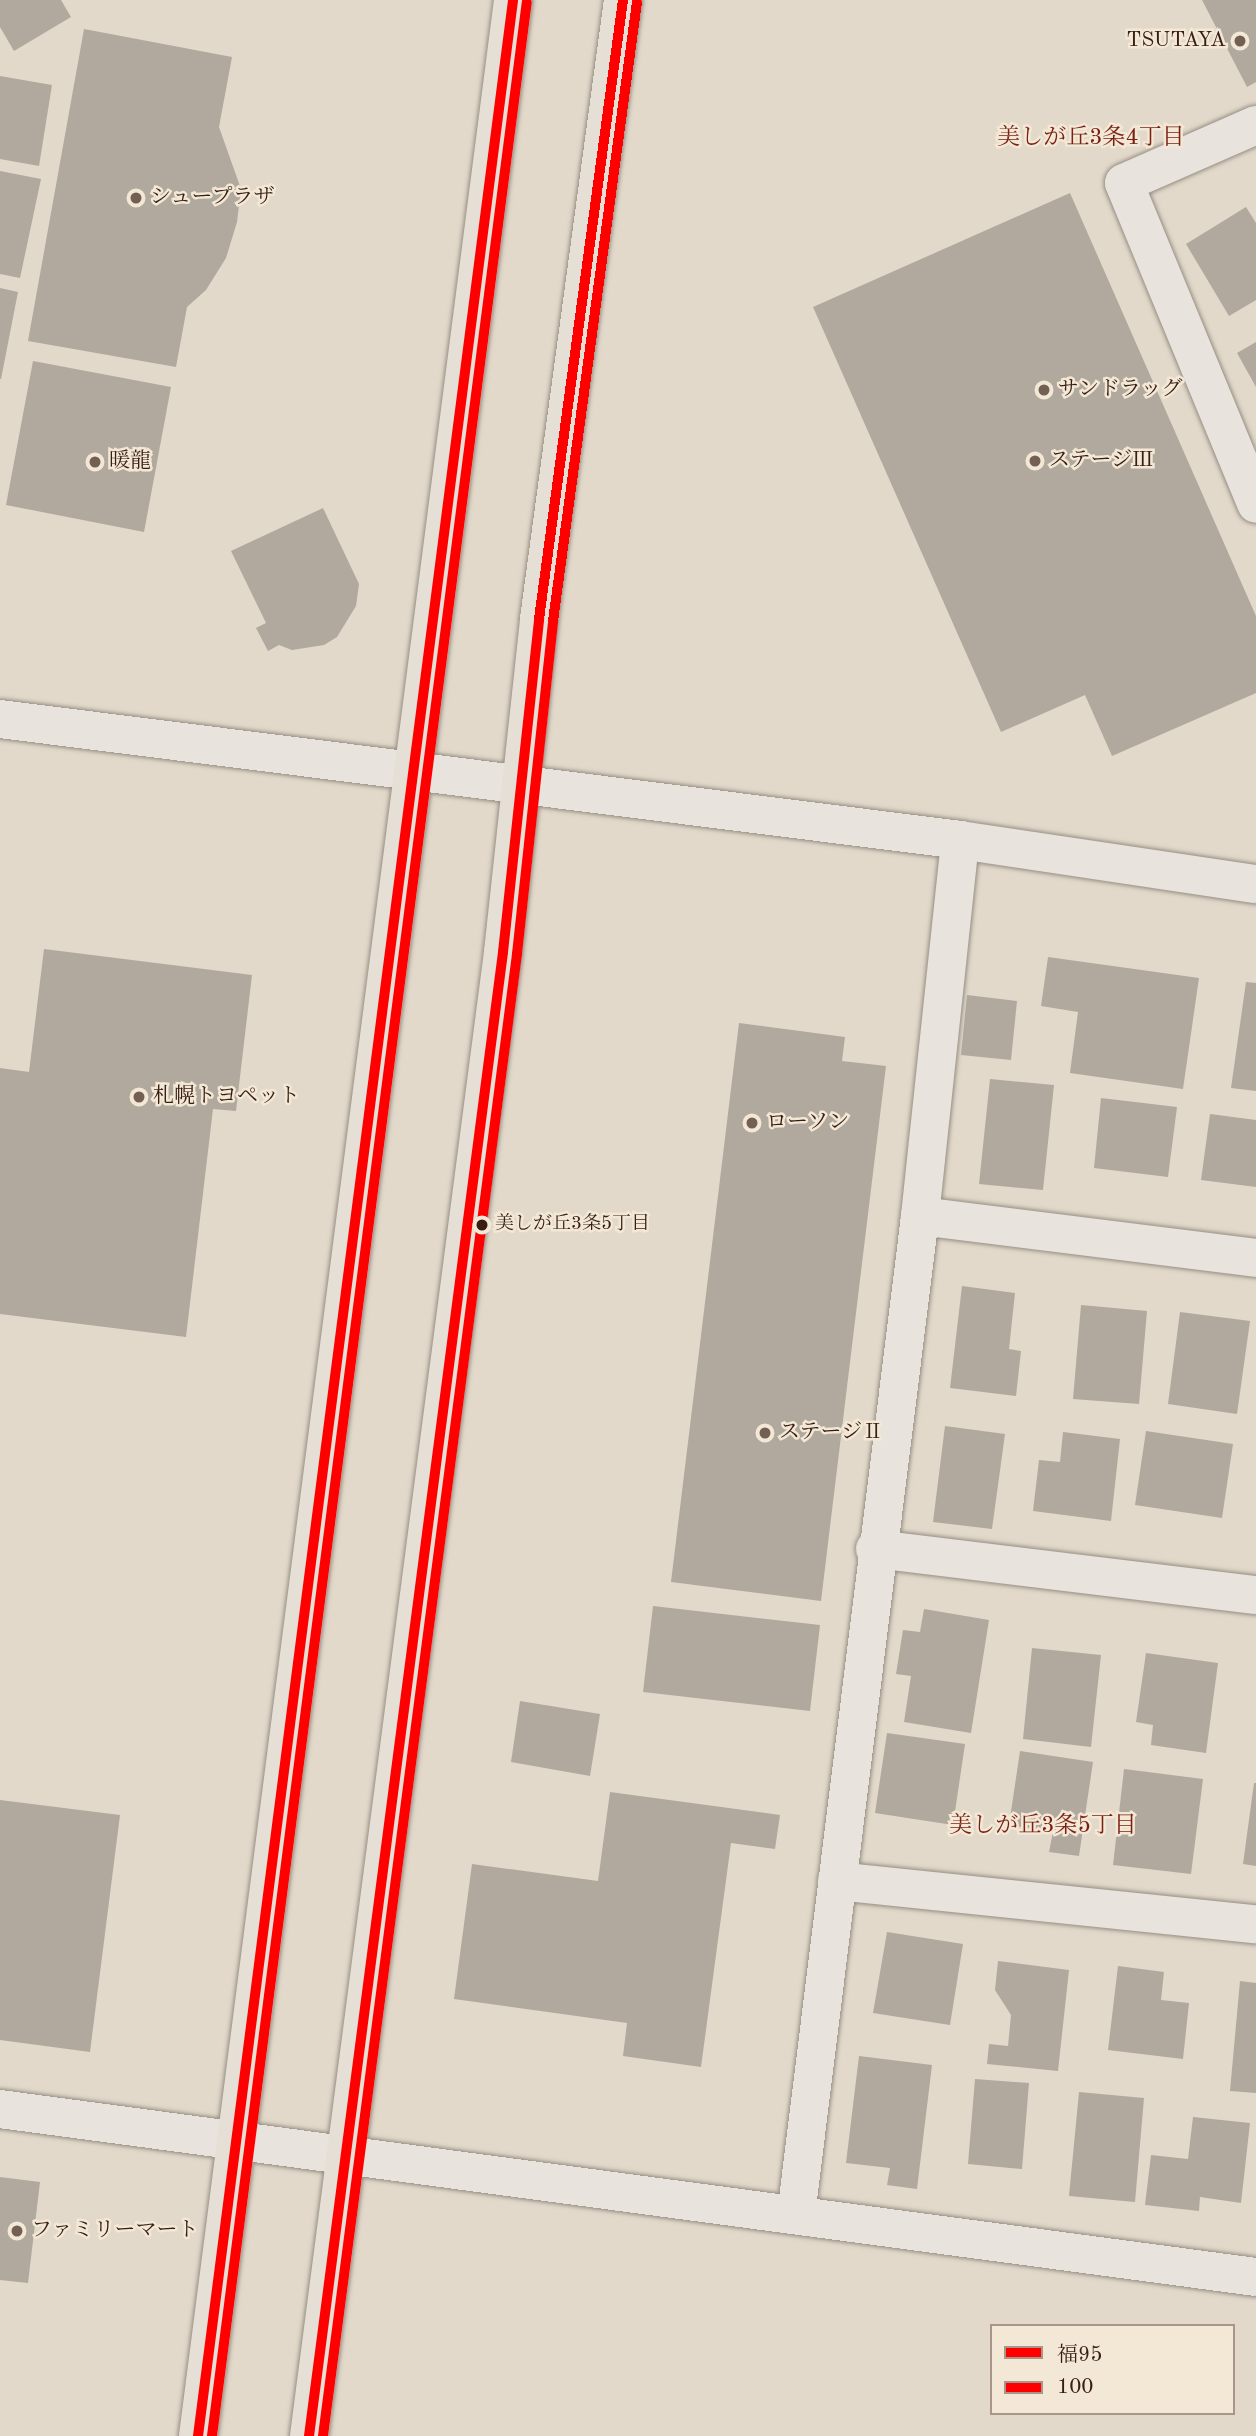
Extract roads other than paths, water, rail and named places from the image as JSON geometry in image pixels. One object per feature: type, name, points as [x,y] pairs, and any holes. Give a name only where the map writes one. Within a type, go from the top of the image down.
[{"type":"main road","points":[[198,2436],[416,773],[434,598],[513,0]]},
{"type":"main road","points":[[309,2436],[623,0]]},
{"type":"street","points":[[1256,125],[1124,183],[1256,504]]},
{"type":"street","points":[[0,719],[521,787],[960,840],[1256,884]]},
{"type":"street","points":[[796,2215],[876,1549],[920,1216],[960,840]]},
{"type":"street","points":[[920,1216],[1256,1258]]},
{"type":"street","points":[[876,1549],[1256,1595]]},
{"type":"street","points":[[838,1881],[1256,1924]]},
{"type":"street","points":[[0,2109],[1256,2277]]},
{"type":"place","name":"TSUTAYA","points":[[1240,41]]},
{"type":"place","name":"シュープラザ","points":[[136,198]]},
{"type":"place","name":"サンドラッグ","points":[[1044,390]]},
{"type":"place","name":"ステージⅢ","points":[[1035,461]]},
{"type":"place","name":"暖龍","points":[[95,462]]},
{"type":"place","name":"札幌トヨペット","points":[[139,1097]]},
{"type":"place","name":"ローソン","points":[[752,1123]]},
{"type":"place","name":"美しが丘3条5丁目","points":[[482,1225]]},
{"type":"place","name":"ステージⅡ","points":[[765,1433]]},
{"type":"place","name":"ファミリーマート","points":[[17,2231]]},
{"type":"district","name":"美しが丘3条4丁目","points":[[1091,138]]},
{"type":"district","name":"美しが丘3条5丁目","points":[[1043,1826]]}]
